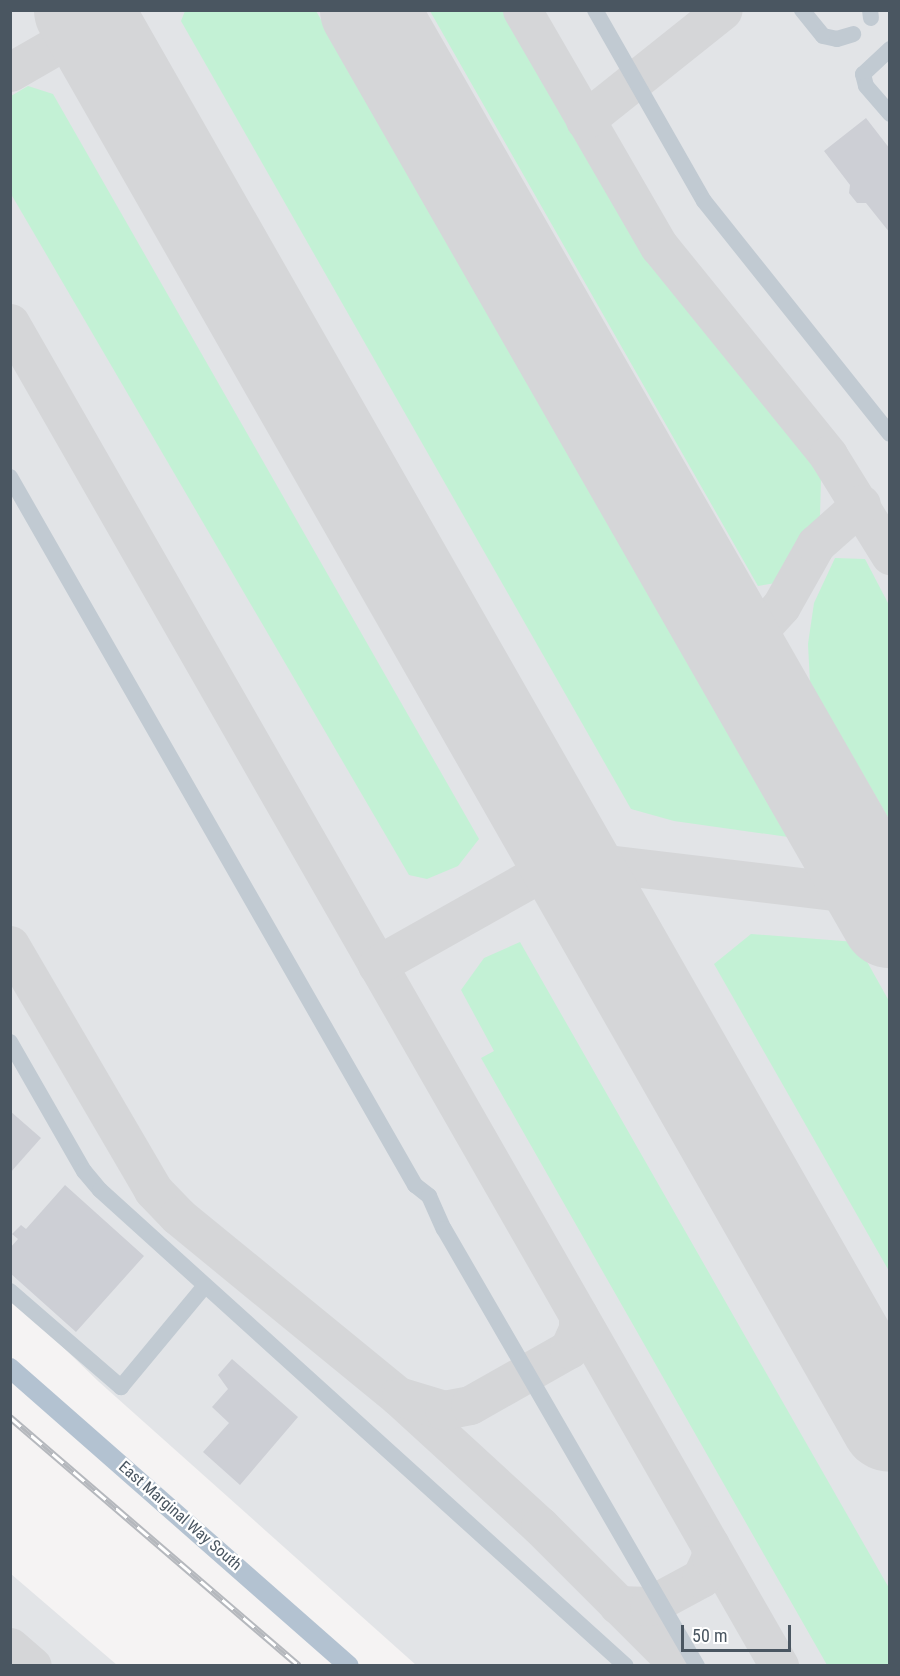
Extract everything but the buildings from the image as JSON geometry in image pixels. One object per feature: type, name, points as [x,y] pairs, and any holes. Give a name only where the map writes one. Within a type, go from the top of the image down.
[{"type":"main road","name":"East Marginal Way South","points":[[10,1368],[349,1665]]},
{"type":"lane","points":[[595,10],[704,201],[890,434]]},
{"type":"lane","points":[[802,10],[823,36],[837,39],[853,34]]},
{"type":"lane","points":[[890,49],[862,74],[866,86],[890,114]]},
{"type":"lane","points":[[10,477],[415,1185],[429,1196],[440,1215],[444,1229],[697,1665]]},
{"type":"lane","points":[[10,1042],[84,1171],[204,1287],[626,1665]]},
{"type":"lane","points":[[10,1291],[121,1387],[204,1287]]},
{"type":"shaded area","points":[[10,11],[889,11],[889,1665],[416,1665],[98,1381],[11,1297]]},
{"type":"shaded area","points":[[11,1574],[117,1665],[11,1665]]},
{"type":"green space","points":[[185,11],[316,11],[795,838],[674,821],[631,809],[181,21]]},
{"type":"green space","points":[[430,11],[503,11],[640,249],[804,451],[821,478],[820,516],[791,566],[776,583],[758,586]]},
{"type":"green space","points":[[28,86],[53,94],[479,839],[458,866],[427,879],[409,875],[11,194],[11,96]]},
{"type":"green space","points":[[835,558],[865,559],[889,605],[889,819],[810,683],[808,644],[814,603]]},
{"type":"green space","points":[[751,934],[856,942],[889,1001],[889,1271],[714,964]]},
{"type":"green space","points":[[520,942],[889,1588],[889,1665],[827,1665],[481,1058],[494,1051],[461,990],[484,958]]},
{"type":"taxiway","points":[[10,72],[118,10]]},
{"type":"taxiway","points":[[522,10],[659,246],[828,455],[890,555]]},
{"type":"taxiway","points":[[585,120],[723,10]]},
{"type":"taxiway","points":[[10,323],[779,1666]]},
{"type":"taxiway","points":[[737,654],[781,606],[816,544],[861,504]]},
{"type":"taxiway","points":[[377,965],[565,859],[890,898]]},
{"type":"taxiway","points":[[10,945],[153,1190],[178,1216],[398,1396],[540,1526],[680,1666]]},
{"type":"taxiway","points":[[401,1397],[444,1410],[470,1405],[569,1349],[578,1329],[578,1315]]},
{"type":"taxiway","points":[[618,1605],[649,1606],[701,1578],[711,1557],[710,1545]]},
{"type":"taxiway","points":[[10,1647],[32,1666]]},
{"type":"runway","points":[[83,10],[890,1423]]},
{"type":"runway","points":[[369,10],[890,919]]},
{"type":"railway","points":[[10,1417],[299,1666]]}]
